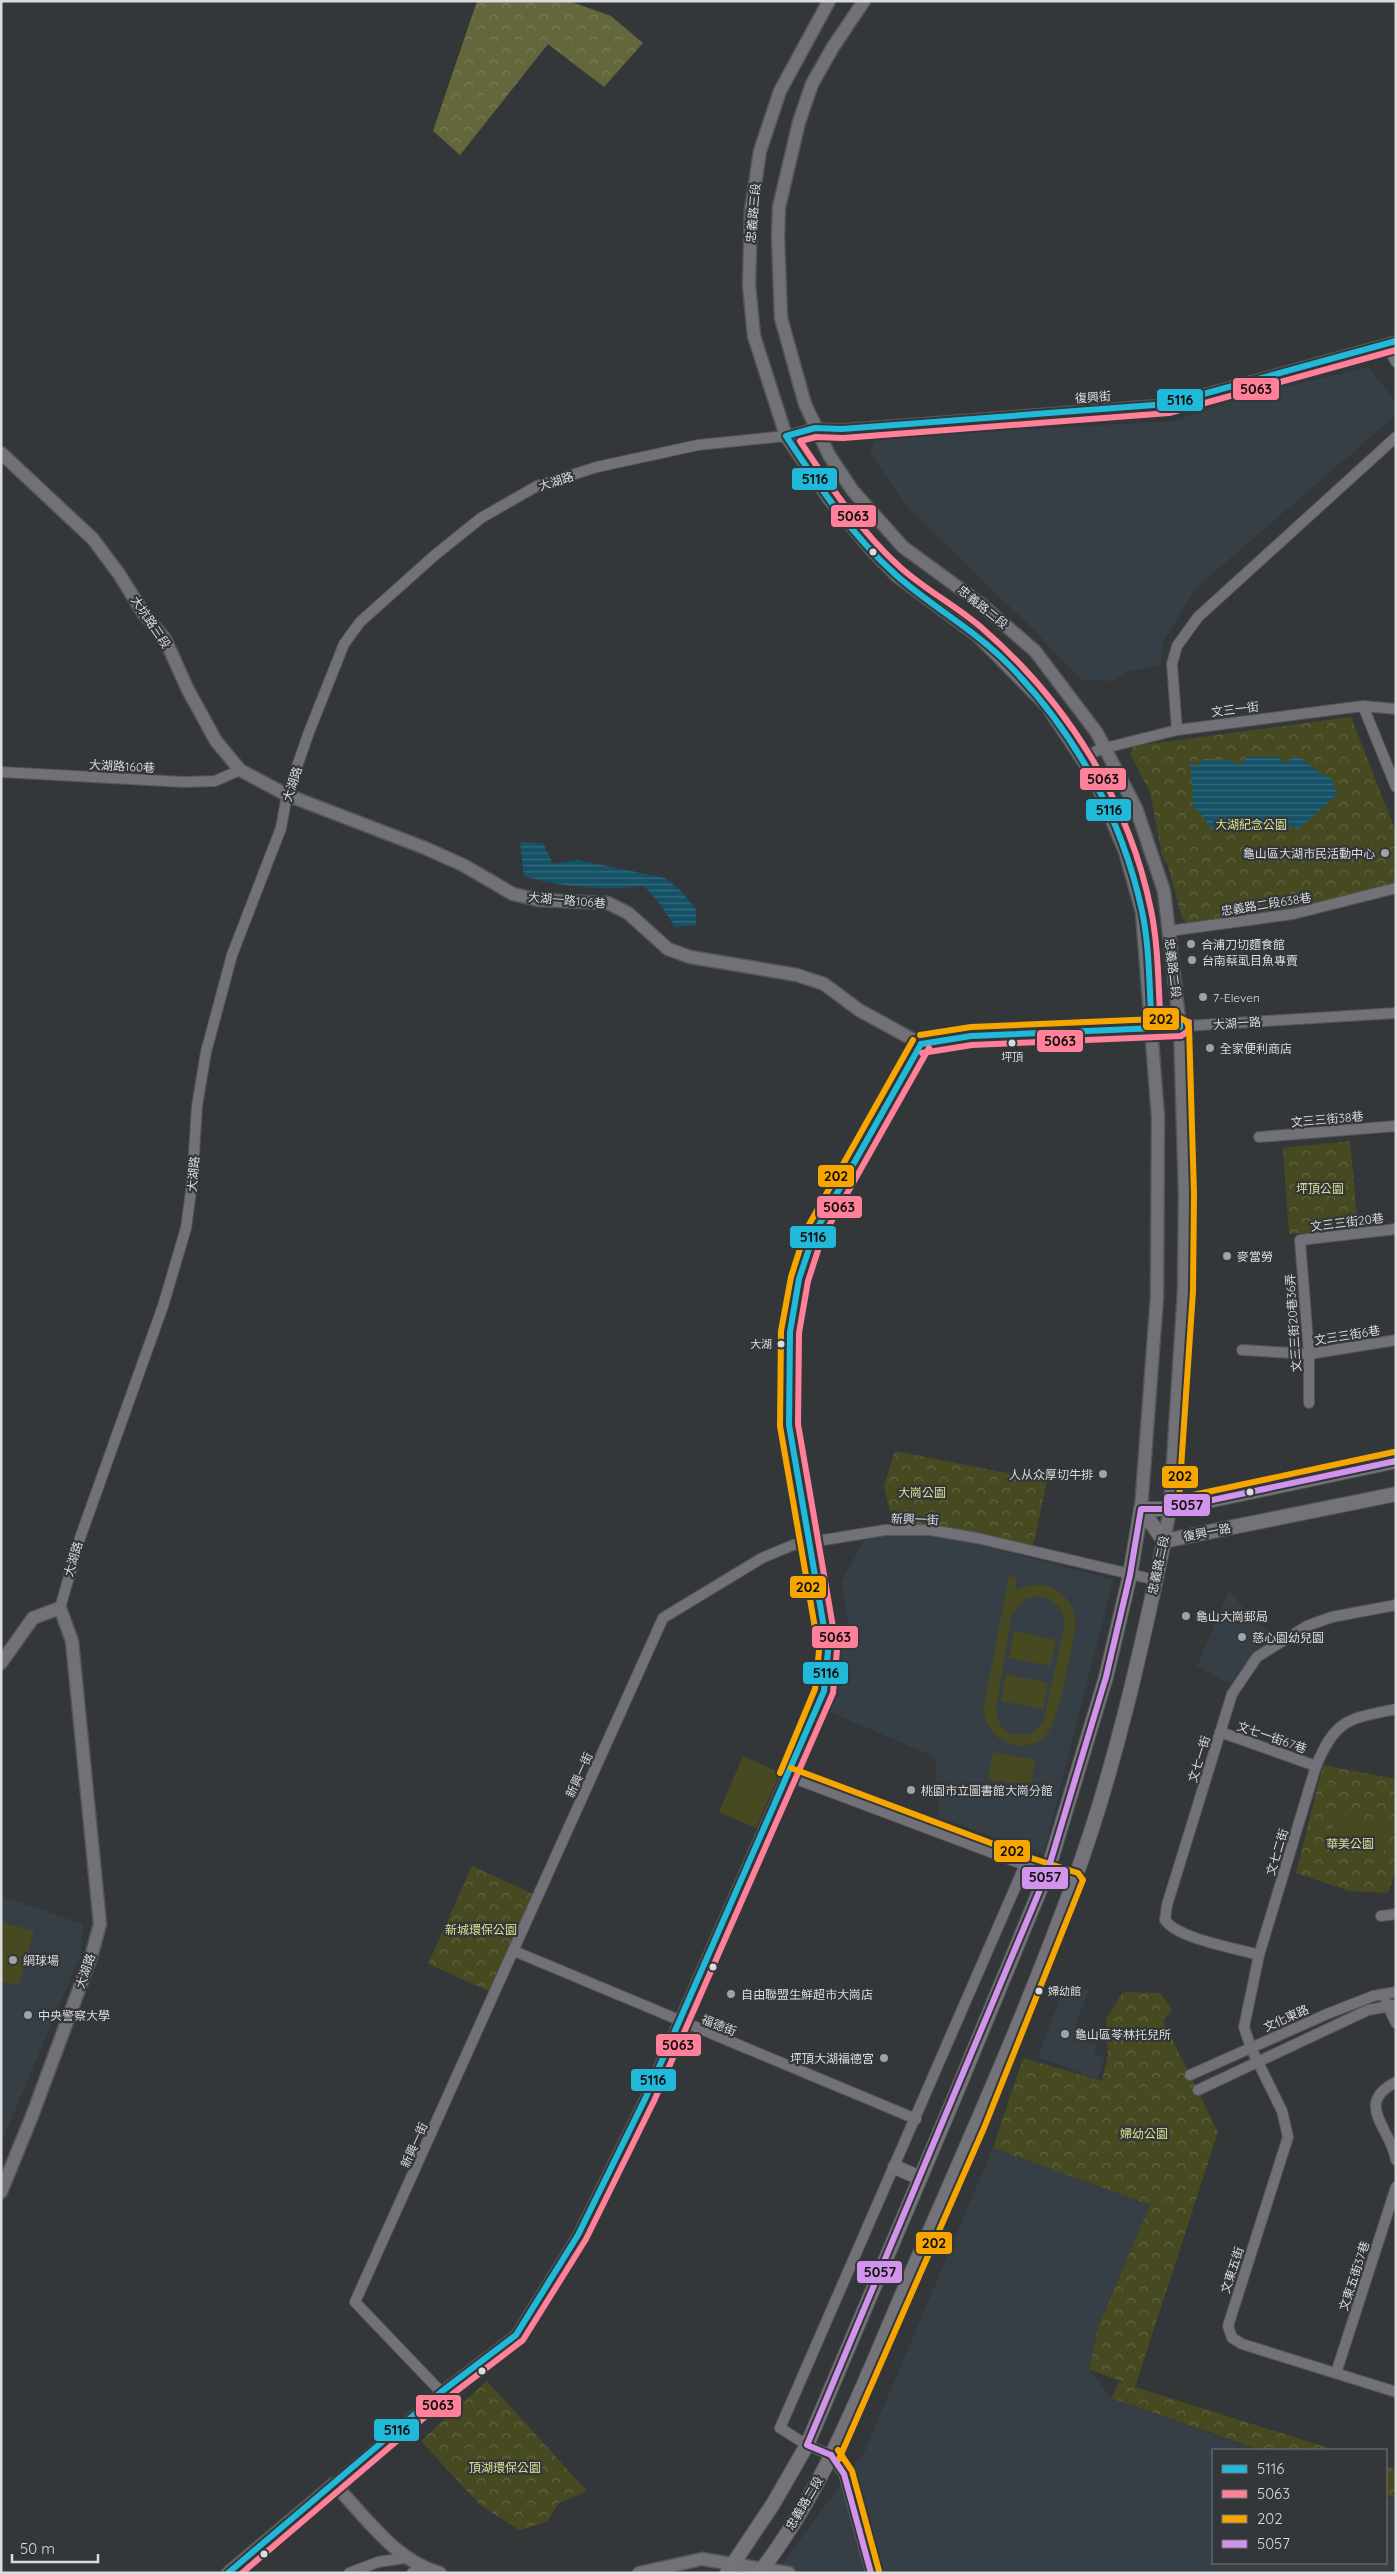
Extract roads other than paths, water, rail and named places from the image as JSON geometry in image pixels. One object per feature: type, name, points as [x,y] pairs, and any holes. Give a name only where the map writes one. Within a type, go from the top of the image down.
[{"type":"main road","points":[[1141,1509],[1170,1509],[1396,1461]]},
{"type":"main road","name":"復興一路","points":[[1164,1540],[1396,1494]]},
{"type":"main road","points":[[1141,1509],[1164,1540]]},
{"type":"main road","name":"忠義路二段","points":[[730,2569],[773,2504],[807,2445],[1047,1873],[1106,1677],[1130,1575],[1141,1509]]},
{"type":"main road","name":"忠義路二段","points":[[760,2571],[802,2509],[831,2455],[976,2124],[1074,1881],[1107,1776],[1156,1580],[1164,1540]]},
{"type":"main road","points":[[895,2167],[920,2178]]},
{"type":"street","name":"忠義路三段","points":[[786,436],[754,336],[749,285],[751,211],[760,151],[780,91],[829,1]]},
{"type":"street","name":"忠義路三段","points":[[815,428],[791,362],[781,318],[778,237],[779,207],[799,122],[812,84],[833,47],[864,1]]},
{"type":"street","name":"復興街","points":[[786,436],[815,428],[842,429],[1167,404],[1391,343]]},
{"type":"street","points":[[1391,343],[1396,362]]},
{"type":"street","name":"忠義路二段","points":[[815,428],[829,455],[853,491],[903,547],[981,604],[1035,651],[1097,733],[1136,808],[1164,891],[1180,1027],[1185,1194],[1184,1291],[1170,1509],[1164,1540]]},
{"type":"street","name":"忠義路二段","points":[[786,436],[830,500],[869,547],[897,576],[978,636],[1047,706],[1094,777],[1125,851],[1142,912],[1158,1117],[1157,1297],[1141,1509]]},
{"type":"street","name":"大湖路","points":[[1,2192],[36,2107],[91,1957],[100,1924],[72,1641],[60,1608],[80,1538],[164,1306],[186,1228],[192,1184],[197,1106],[208,1044],[232,955],[281,828],[287,795],[331,674],[344,644],[360,622],[404,580],[481,518],[537,486],[597,467],[698,445],[786,436]]},
{"type":"street","points":[[1177,730],[1172,664],[1178,646],[1198,617],[1396,437]]},
{"type":"street","name":"大坑路三段","points":[[1,453],[93,539],[119,574],[144,614],[166,639],[188,690],[216,741],[240,770],[287,795]]},
{"type":"street","points":[[1363,706],[1396,786]]},
{"type":"street","name":"文三一街","points":[[1081,757],[1105,748],[1177,730],[1363,706],[1396,710]]},
{"type":"street","name":"大湖路160巷","points":[[1,772],[184,782],[215,781],[240,770]]},
{"type":"street","name":"大湖一路106巷","points":[[287,795],[425,848],[463,865],[513,894],[539,900],[608,903],[628,913],[668,949],[690,957],[797,974],[824,984],[859,1010],[920,1044]]},
{"type":"street","name":"忠義路二段638巷","points":[[1169,931],[1293,914],[1396,888]]},
{"type":"street","name":"大湖一路","points":[[920,1044],[971,1036],[1180,1027],[1396,1013]]},
{"type":"street","points":[[228,2573],[441,2392],[516,2335],[578,2235],[646,2097],[824,1691],[828,1651],[789,1424],[790,1332],[799,1279],[814,1234],[920,1044]]},
{"type":"street","name":"文三三街38巷","points":[[1259,1137],[1396,1126]]},
{"type":"street","name":"文三三街20巷","points":[[1300,1240],[1396,1229]]},
{"type":"street","name":"文三三街20巷36弄","points":[[1300,1240],[1309,1354],[1309,1404]]},
{"type":"street","name":"文三三街6巷","points":[[1242,1350],[1309,1354],[1396,1340]]},
{"type":"street","name":"新興一街","points":[[441,2392],[355,2302],[663,1618],[762,1558],[793,1545],[885,1530],[930,1530],[977,1538],[1156,1580]]},
{"type":"street","name":"文七一街","points":[[1259,1955],[1184,1934],[1170,1928],[1165,1920],[1167,1905],[1232,1694],[1257,1657],[1288,1637],[1332,1617],[1396,1605]]},
{"type":"street","points":[[1,1663],[32,1618],[60,1608]]},
{"type":"street","name":"文七二街","points":[[1250,2048],[1244,2027],[1259,1955],[1316,1766],[1324,1747],[1337,1727],[1354,1718],[1396,1709]]},
{"type":"street","name":"文七一街67巷","points":[[1220,1732],[1316,1766]]},
{"type":"street","points":[[788,1776],[1024,1865],[1074,1881]]},
{"type":"street","points":[[871,2573],[844,2474],[831,2455],[807,2445],[780,2428],[916,2119],[1024,1865]]},
{"type":"street","points":[[1381,1916],[1396,1914]]},
{"type":"street","name":"福德街","points":[[514,1951],[679,2022],[916,2119]]},
{"type":"street","name":"文化東路","points":[[1190,2075],[1326,2014],[1383,1994],[1396,1992]]},
{"type":"street","points":[[1383,1994],[1392,2006],[1396,2023]]},
{"type":"street","points":[[1198,2090],[1368,2010],[1392,2006]]},
{"type":"street","name":"文東五街","points":[[1250,2048],[1282,2111],[1288,2138],[1228,2326],[1232,2338],[1242,2344],[1396,2392]]},
{"type":"street","points":[[1396,2082],[1382,2089],[1376,2099],[1375,2111],[1394,2149],[1396,2160]]},
{"type":"street","name":"文東五街37巷","points":[[1336,2373],[1396,2187]]},
{"type":"street","points":[[334,2484],[405,2558],[425,2569],[440,2573]]},
{"type":"street","points":[[349,2573],[378,2562],[405,2558]]},
{"type":"street","points":[[639,2573],[702,2559],[730,2569],[789,2573]]},
{"type":"water","points":[[1259,756],[1279,757],[1282,762],[1289,762],[1291,757],[1301,758],[1319,772],[1331,778],[1337,794],[1300,828],[1268,824],[1261,827],[1221,827],[1212,830],[1200,812],[1194,808],[1190,764],[1200,765],[1204,759],[1232,760],[1236,765],[1242,764],[1245,758]]},
{"type":"water","points":[[520,842],[543,843],[553,864],[577,860],[665,878],[680,890],[696,909],[696,925],[675,927],[661,905],[644,886],[615,888],[584,887],[552,883],[524,876]]},
{"type":"place","name":"龜山區大湖市民活動中心","points":[[1385,853]]},
{"type":"place","name":"合浦刀切麵食館","points":[[1191,944]]},
{"type":"place","name":"台南蔡虱目魚專賣","points":[[1192,960]]},
{"type":"place","name":"7-Eleven","points":[[1203,997]]},
{"type":"place","name":"坪頂","points":[[1012,1043]]},
{"type":"place","name":"全家便利商店","points":[[1210,1048]]},
{"type":"place","name":"麥當勞","points":[[1227,1256]]},
{"type":"place","name":"大湖","points":[[781,1344]]},
{"type":"place","name":"人从众厚切牛排","points":[[1103,1474]]},
{"type":"place","name":"龜山大崗郵局","points":[[1186,1616]]},
{"type":"place","name":"慈心園幼兒園","points":[[1242,1637]]},
{"type":"place","name":"桃園市立圖書館大崗分館","points":[[911,1790]]},
{"type":"place","name":"網球場","points":[[13,1960]]},
{"type":"place","name":"婦幼館","points":[[1039,1991]]},
{"type":"place","name":"自由聯盟生鮮超市大崗店","points":[[731,1994]]},
{"type":"place","name":"中央警察大學","points":[[28,2015]]},
{"type":"place","name":"龜山區苓林托兒所","points":[[1065,2034]]},
{"type":"place","name":"坪頂大湖福德宮","points":[[884,2058]]},
{"type":"park label","name":"大湖紀念公園","points":[[1251,824]]},
{"type":"park label","name":"坪頂公園","points":[[1320,1188]]},
{"type":"park label","name":"大崗公園","points":[[922,1492]]},
{"type":"park label","name":"華美公園","points":[[1350,1843]]},
{"type":"park label","name":"新城環保公園","points":[[481,1929]]},
{"type":"park label","name":"婦幼公園","points":[[1144,2133]]},
{"type":"park label","name":"頂湖環保公園","points":[[505,2467]]}]
